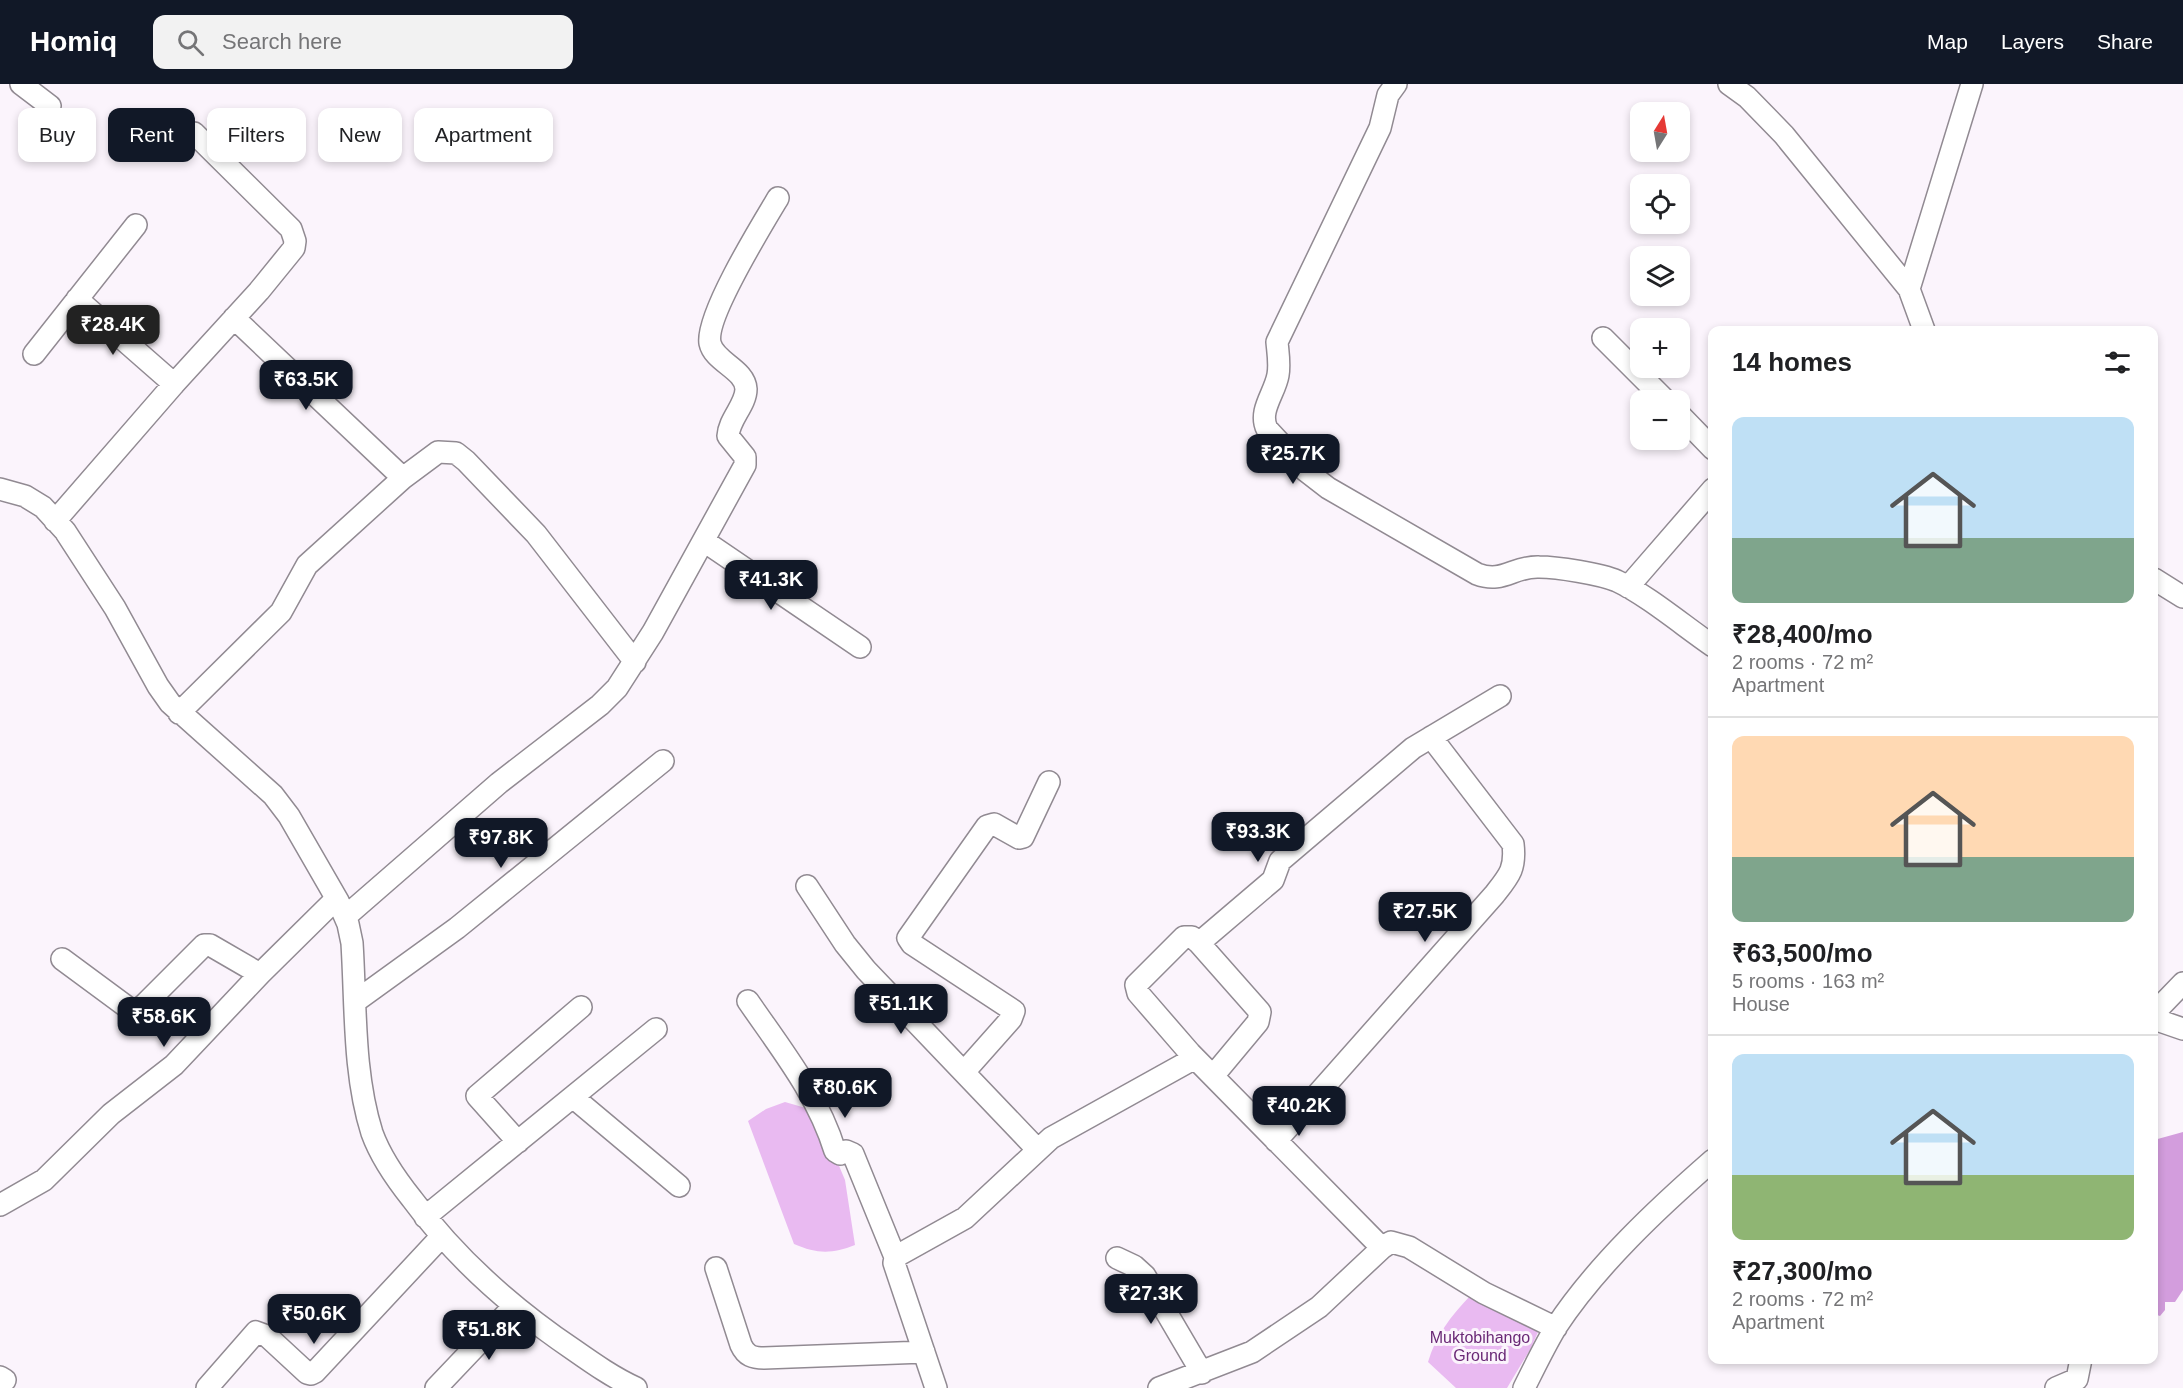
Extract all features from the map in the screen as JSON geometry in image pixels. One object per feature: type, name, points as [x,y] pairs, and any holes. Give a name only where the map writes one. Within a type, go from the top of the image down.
[{"type":"street","points":[[21,84],[50,106]]},
{"type":"street","points":[[1396,84],[1388,94],[1380,128],[1277,342],[1278,377],[1263,422],[1266,429],[1306,471],[1328,488],[1477,574],[1499,578],[1510,572],[1540,567],[1615,580],[1708,643]]},
{"type":"street","points":[[1729,84],[1752,90],[1784,135],[1909,289],[1923,326]]},
{"type":"street","points":[[1909,289],[1972,84]]},
{"type":"street","points":[[56,520],[291,254],[295,241],[291,230],[195,134]]},
{"type":"street","points":[[0,1205],[44,1180],[111,1113],[174,1065],[260,974],[498,783],[600,705],[618,688],[704,541],[745,465],[745,457],[728,436],[728,429],[746,391],[744,382],[713,351],[710,341],[711,332],[723,298],[738,267],[778,198]]},
{"type":"street","points":[[34,354],[136,225]]},
{"type":"street","points":[[77,299],[174,384]]},
{"type":"street","points":[[234,318],[403,478]]},
{"type":"street","points":[[1603,338],[1655,390]]},
{"type":"street","points":[[1690,425],[1708,444]]},
{"type":"street","points":[[179,712],[280,612],[307,565],[403,478],[438,452],[456,453],[536,534],[635,662]]},
{"type":"street","points":[[0,489],[25,496],[43,507],[56,520],[115,608],[158,686],[179,712],[273,795],[289,816],[341,908],[352,943],[361,1077],[373,1135],[388,1168],[450,1248],[514,1306],[535,1324],[636,1388]]},
{"type":"street","points":[[1628,587],[1708,495]]},
{"type":"street","points":[[704,541],[860,646]]},
{"type":"street","points":[[2158,581],[2183,597]]},
{"type":"street","points":[[1198,943],[1273,880],[1280,861],[1413,748],[1500,696]]},
{"type":"street","points":[[1276,1141],[1352,1058],[1494,895],[1512,871],[1515,858],[1513,844],[1431,737]]},
{"type":"street","points":[[356,1000],[457,928],[663,761]]},
{"type":"street","points":[[964,1072],[1011,1019],[1014,1011],[912,944],[908,938],[987,826],[994,824],[1019,838],[1023,837],[1049,782]]},
{"type":"street","points":[[807,886],[845,944],[866,970],[1037,1149]]},
{"type":"street","points":[[1213,1076],[1258,1022],[1260,1012],[1198,943],[1192,937],[1185,937],[1139,980],[1135,989],[1195,1058],[1382,1248]]},
{"type":"street","points":[[62,959],[131,1010],[137,1010],[144,1005],[204,945],[210,945],[260,974]]},
{"type":"street","points":[[2158,1009],[2183,983]]},
{"type":"street","points":[[748,1001],[794,1067],[821,1112],[835,1151],[840,1154],[846,1151],[853,1154],[895,1257],[894,1263],[936,1388]]},
{"type":"street","points":[[518,1143],[477,1096],[581,1007]]},
{"type":"street","points":[[2158,1021],[2183,1029]]},
{"type":"street","points":[[425,1217],[656,1029]]},
{"type":"street","points":[[895,1257],[965,1218],[1037,1149],[1061,1131],[1195,1058]]},
{"type":"street","points":[[574,1098],[679,1186]]},
{"type":"street","points":[[1524,1388],[1556,1328],[1581,1294],[1663,1204],[1708,1164]]},
{"type":"street","points":[[207,1388],[256,1332],[267,1336],[299,1368],[305,1381],[441,1237]]},
{"type":"street","points":[[1159,1388],[1252,1352],[1319,1307],[1391,1242],[1409,1247],[1484,1293],[1556,1328]]},
{"type":"street","points":[[1117,1258],[1134,1266],[1145,1276],[1202,1373]]},
{"type":"street","points":[[716,1268],[741,1345],[744,1352],[751,1356],[764,1358],[924,1352]]},
{"type":"street","points":[[436,1388],[514,1306]]},
{"type":"street","points":[[2056,1388],[2077,1379],[2080,1364]]},
{"type":"green space","points":[[785,1102],[816,1111],[845,1180],[855,1245],[824,1252],[794,1244],[748,1121],[766,1109]]},
{"type":"green space","name":"Muktobihango Ground","points":[[1470,1296],[1538,1332],[1507,1388],[1456,1388],[1428,1362],[1445,1326]]},
{"type":"shaded area","points":[[2183,1132],[2183,1290],[2175,1302],[2165,1302],[2165,1310],[2160,1316],[2158,1315],[2158,1139]]}]
